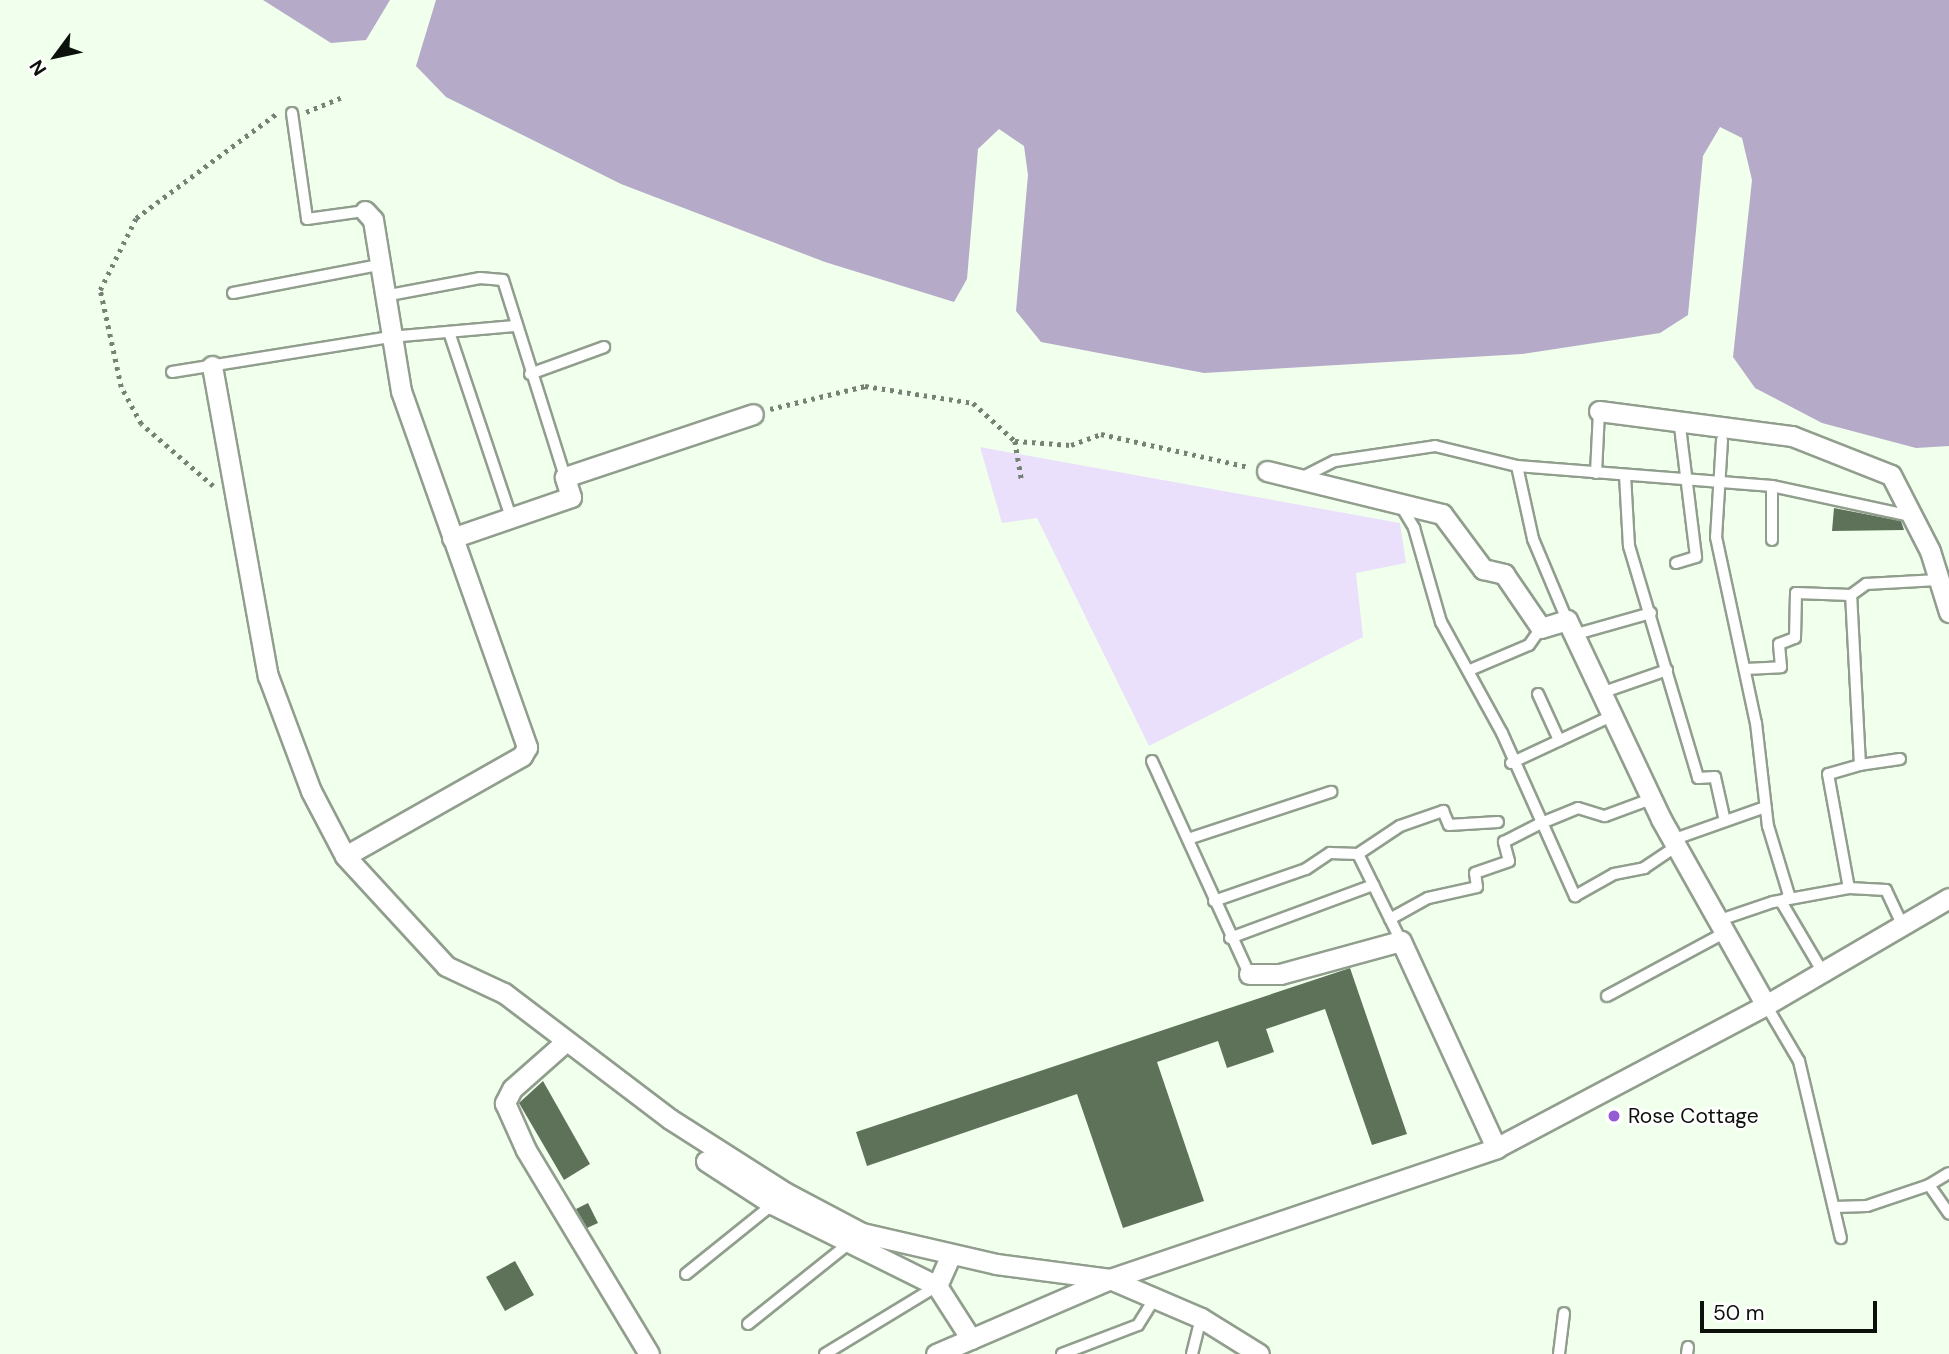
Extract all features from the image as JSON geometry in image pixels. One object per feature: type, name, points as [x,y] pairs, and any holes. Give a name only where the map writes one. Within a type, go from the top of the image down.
[{"type":"street","points":[[345,856],[526,753],[401,391],[390,337],[373,220],[365,211]]},
{"type":"street","points":[[212,366],[268,676],[311,791],[345,856],[446,966],[504,993],[564,1043],[779,1199]]},
{"type":"street","points":[[1599,411],[1679,419],[1792,436],[1891,475],[1915,517],[1944,580],[1949,612]]},
{"type":"street","points":[[452,538],[571,497],[565,477],[752,414]]},
{"type":"street","points":[[1267,471],[1441,514],[1483,569],[1504,574],[1541,628],[1570,628],[1674,844],[1766,1005]]},
{"type":"street","points":[[936,1354],[1110,1279],[1496,1148],[1766,1005],[1901,922],[1949,898]]},
{"type":"street","points":[[1249,974],[1280,974],[1401,941],[1496,1148]]},
{"type":"street","points":[[564,1043],[512,1089],[505,1104],[526,1150],[649,1354]]},
{"type":"street","points":[[706,1161],[855,1239],[937,1286],[971,1339]]},
{"type":"street","points":[[855,1239],[1110,1279],[1201,1318],[1259,1354]]},
{"type":"street","points":[[937,1286],[951,1255]]},
{"type":"lane","points":[[292,113],[307,219],[365,211]]},
{"type":"lane","points":[[233,293],[379,265]]},
{"type":"lane","points":[[384,296],[480,278],[503,280],[530,374],[565,477]]},
{"type":"lane","points":[[172,372],[390,337],[515,326]]},
{"type":"lane","points":[[449,332],[511,517]]},
{"type":"lane","points":[[530,374],[604,347]]},
{"type":"lane","points":[[1596,473],[1599,411]]},
{"type":"lane","points":[[1676,562],[1696,557],[1689,479],[1679,419]]},
{"type":"lane","points":[[1722,440],[1715,479],[1716,537],[1746,669],[1765,807],[1789,894],[1782,902]]},
{"type":"lane","points":[[1300,478],[1335,461],[1435,446],[1517,466],[1715,479],[1772,486],[1915,517]]},
{"type":"lane","points":[[1517,466],[1532,539],[1570,628],[1651,613]]},
{"type":"lane","points":[[1625,475],[1629,546],[1698,778],[1715,777],[1724,817]]},
{"type":"lane","points":[[1772,486],[1772,540]]},
{"type":"lane","points":[[1399,502],[1414,528],[1441,622],[1471,670],[1511,764],[1575,896],[1614,874],[1644,868],[1674,844],[1724,817],[1765,807]]},
{"type":"lane","points":[[1746,669],[1781,667],[1779,644],[1795,638],[1796,593],[1851,595],[1866,584],[1944,580]]},
{"type":"lane","points":[[1851,595],[1860,765]]},
{"type":"lane","points":[[1471,670],[1529,645],[1541,628]]},
{"type":"lane","points":[[1601,693],[1667,670]]},
{"type":"lane","points":[[1538,694],[1559,740]]},
{"type":"lane","points":[[1511,764],[1612,716]]},
{"type":"lane","points":[[1849,888],[1828,774],[1860,765],[1900,759]]},
{"type":"lane","points":[[1152,761],[1230,938],[1249,974]]},
{"type":"lane","points":[[1188,839],[1331,792]]},
{"type":"lane","points":[[1390,919],[1428,898],[1477,887],[1475,873],[1509,861],[1504,842],[1539,824],[1578,808],[1605,816],[1651,799]]},
{"type":"lane","points":[[1214,901],[1306,869],[1330,853],[1358,854],[1401,826],[1443,811],[1449,825],[1498,822]]},
{"type":"lane","points":[[1358,854],[1401,941]]},
{"type":"lane","points":[[1230,938],[1373,885]]},
{"type":"lane","points":[[1606,996],[1720,927],[1782,902],[1849,888],[1886,890],[1901,922]]},
{"type":"lane","points":[[1782,902],[1822,971]]},
{"type":"lane","points":[[1766,1005],[1799,1061],[1841,1238]]},
{"type":"lane","points":[[1835,1207],[1867,1206],[1929,1185],[1949,1173]]},
{"type":"lane","points":[[1929,1185],[1949,1214]]},
{"type":"lane","points":[[686,1274],[779,1199]]},
{"type":"lane","points":[[748,1324],[855,1239]]},
{"type":"lane","points":[[825,1354],[937,1286]]},
{"type":"lane","points":[[1062,1354],[1138,1325],[1154,1299]]},
{"type":"lane","points":[[1559,1354],[1564,1313]]},
{"type":"lane","points":[[1192,1354],[1201,1318]]},
{"type":"path","points":[[216,489],[141,424],[121,387],[100,290],[136,218],[274,115],[317,111],[345,96]]},
{"type":"path","points":[[752,414],[865,386],[926,391],[973,403],[1015,441],[1071,445],[1101,434],[1267,471]]},
{"type":"path","points":[[1015,441],[1022,482]]},
{"type":"shaded area","points":[[263,0],[390,0],[366,40],[331,43]]},
{"type":"shaded area","points":[[436,0],[1949,0],[1949,446],[1916,448],[1822,423],[1755,388],[1733,357],[1752,180],[1742,138],[1720,127],[1703,156],[1688,315],[1660,333],[1522,354],[1204,373],[1041,342],[1016,311],[1028,175],[1024,146],[999,129],[978,149],[967,279],[954,302],[825,262],[621,184],[446,97],[416,66]]},
{"type":"shaded area","points":[[980,447],[1400,523],[1406,563],[1356,573],[1363,637],[1149,746],[1037,518],[1002,523]]},
{"type":"building","points":[[1834,508],[1901,521],[1904,530],[1832,531]]},
{"type":"building","points":[[1350,968],[1407,1134],[1372,1145],[1325,1009],[1266,1029],[1274,1052],[1227,1068],[1218,1041],[1157,1062],[1204,1201],[1123,1228],[1077,1094],[867,1166],[856,1132]]},
{"type":"building","points":[[543,1081],[590,1164],[564,1180],[519,1103]]},
{"type":"building","points":[[588,1203],[598,1223],[587,1228],[576,1209]]},
{"type":"building","points":[[515,1261],[534,1295],[505,1311],[486,1277]]},
{"type":"place","name":"Rose Cottage","points":[[1614,1116]]}]
